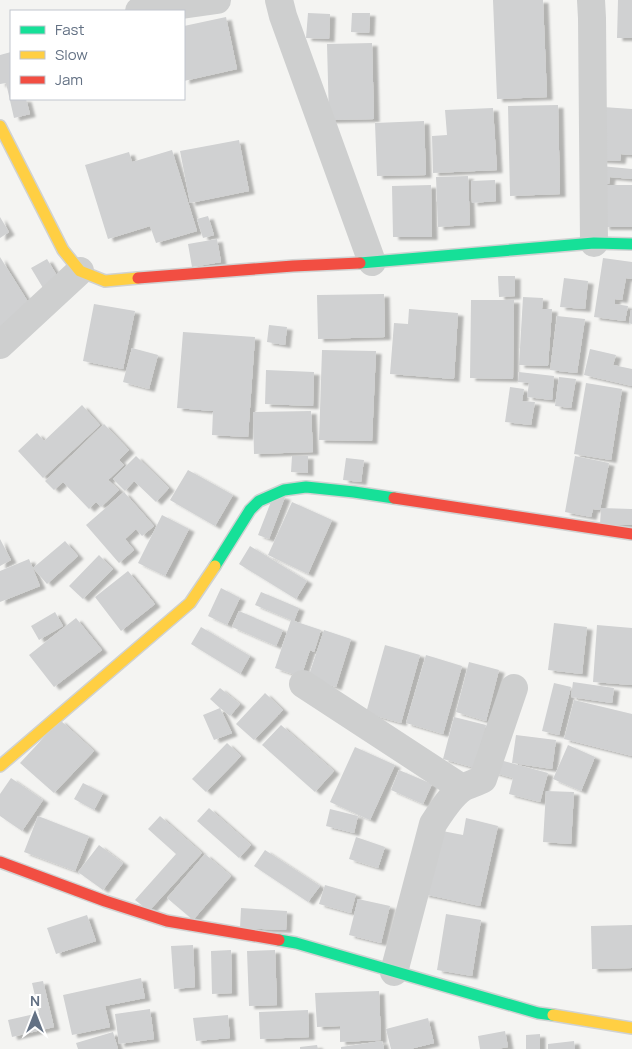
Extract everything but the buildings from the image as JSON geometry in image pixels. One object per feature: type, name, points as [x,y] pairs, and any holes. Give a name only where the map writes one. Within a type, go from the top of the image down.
[{"type":"street","points":[[146,10],[217,0]]},
{"type":"street","points":[[279,0],[283,16],[372,262]]},
{"type":"street","points":[[591,0],[594,243]]},
{"type":"street","points":[[0,126],[63,250],[80,271],[105,281],[293,266],[372,262],[594,243],[632,244]]},
{"type":"street","points":[[0,345],[80,271]]},
{"type":"street","points":[[0,766],[190,602],[209,576],[250,510],[259,501],[284,490],[306,487],[354,492],[632,534]]},
{"type":"street","points":[[303,684],[462,788]]},
{"type":"street","points":[[394,972],[433,824],[444,806],[462,788],[476,784],[483,779],[514,688]]},
{"type":"street","points":[[0,862],[105,901],[167,921],[296,943],[538,1013],[632,1028]]},
{"type":"traffic: fast","points":[[360,263],[594,243],[632,244]]},
{"type":"traffic: fast","points":[[215,566],[250,510],[259,501],[284,490],[306,487],[394,498]]},
{"type":"traffic: fast","points":[[279,940],[296,943],[538,1013],[553,1015]]},
{"type":"traffic: slow","points":[[0,126],[63,250],[80,271],[105,281],[138,278]]},
{"type":"traffic: slow","points":[[0,766],[190,603],[215,566]]},
{"type":"traffic: slow","points":[[553,1015],[632,1028]]},
{"type":"traffic: jam","points":[[138,278],[293,266],[360,263]]},
{"type":"traffic: jam","points":[[394,498],[632,534]]},
{"type":"traffic: jam","points":[[0,862],[105,901],[167,921],[279,940]]}]
